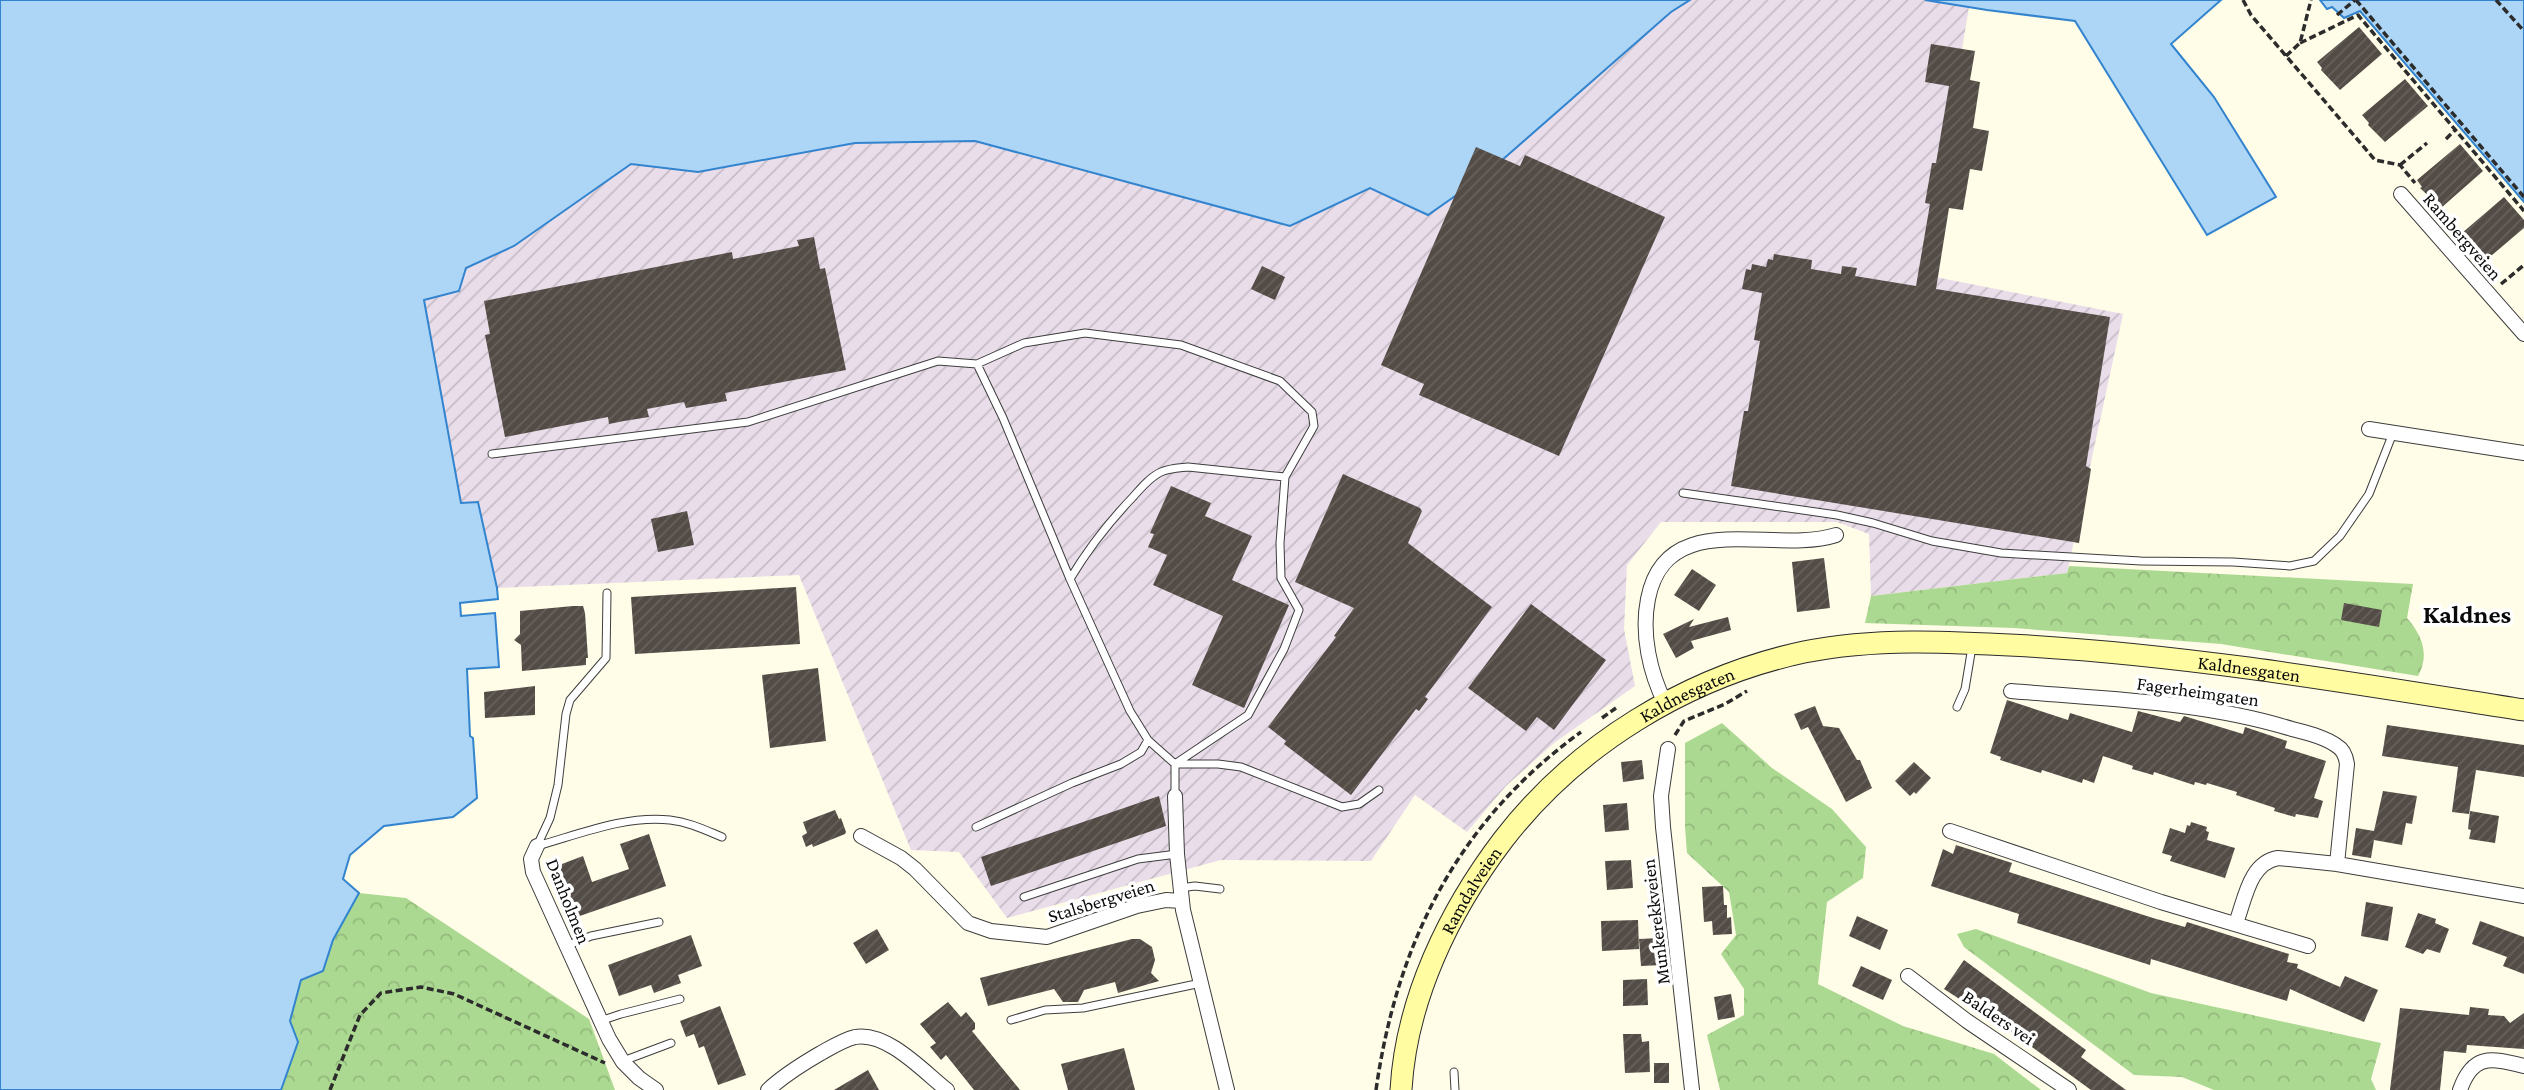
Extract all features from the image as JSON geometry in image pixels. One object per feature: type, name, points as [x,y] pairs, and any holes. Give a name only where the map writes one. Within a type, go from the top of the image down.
[{"type":"main road","name":"Kaldnesgaten","points":[[1613,735],[1665,703],[1765,662],[1805,652],[1877,643],[1972,643],[2089,649],[2200,661],[2524,710]]},
{"type":"main road","name":"Ramdalveien","points":[[1401,1090],[1413,1018],[1431,966],[1455,912],[1484,865],[1528,809],[1566,772],[1613,735]]},
{"type":"street","name":"Rambergveien","points":[[2402,194],[2524,334]]},
{"type":"street","points":[[2369,429],[2524,453]]},
{"type":"street","points":[[1665,703],[1652,673],[1646,611],[1651,583],[1658,569],[1669,557],[1700,542],[1790,540],[1836,535]]},
{"type":"street","name":"Fagerheimgaten","points":[[2011,691],[2131,701],[2237,714],[2303,732],[2338,746],[2343,751],[2347,764],[2337,864]]},
{"type":"street","name":"Munkerekkveien","points":[[1668,749],[1661,796],[1663,827],[1692,1090]]},
{"type":"street","name":"Stalsbergveien","points":[[1175,796],[1181,894],[1227,1090]]},
{"type":"street","points":[[1950,831],[2161,902],[2308,946]]},
{"type":"street","name":"Stalsbergveien","points":[[861,836],[908,863],[968,923],[991,931],[1047,937],[1181,894]]},
{"type":"street","name":"Danholmen","points":[[537,846],[531,859],[533,872],[600,1021],[623,1062],[639,1079],[656,1090]]},
{"type":"street","points":[[2236,923],[2258,868],[2270,859],[2290,857],[2524,896]]},
{"type":"street","name":"Balders vei","points":[[1908,976],[1967,1021],[2069,1090]]},
{"type":"street","points":[[768,1090],[795,1068],[842,1042],[857,1037],[877,1040],[898,1050],[947,1090]]},
{"type":"street","points":[[2460,1090],[2465,1074],[2476,1063],[2489,1060],[2524,1066]]},
{"type":"lane","points":[[492,454],[748,422],[938,361],[977,365],[1024,343],[1086,333],[1181,345],[1280,381],[1312,412],[1314,426],[1285,477],[1280,542],[1281,578],[1299,610],[1284,649],[1248,715],[1175,764]]},
{"type":"lane","points":[[977,365],[1003,418],[1070,579],[1130,710],[1148,740],[1175,764],[1241,767],[1342,807],[1359,804],[1379,790]]},
{"type":"lane","points":[[1684,493],[1837,515],[1932,541],[2001,553],[2290,566],[2314,561],[2340,537],[2369,494],[2393,432]]},
{"type":"lane","points":[[1070,579],[1089,547],[1111,520],[1161,472],[1188,467],[1285,477]]},
{"type":"lane","name":"Danholmen","points":[[537,846],[550,818],[558,785],[570,700],[606,658],[607,593]]},
{"type":"lane","points":[[1957,707],[1965,689],[1972,643]]},
{"type":"lane","points":[[976,827],[1129,760],[1141,752],[1148,740]]},
{"type":"lane","points":[[1175,764],[1175,796]]},
{"type":"lane","points":[[537,846],[629,821],[670,820],[694,825],[722,837]]},
{"type":"lane","points":[[1024,897],[1138,859],[1177,854]]},
{"type":"lane","points":[[1181,894],[1195,886],[1220,889]]},
{"type":"lane","points":[[566,946],[591,936],[659,922]]},
{"type":"lane","points":[[1011,1020],[1045,1010],[1083,1008],[1201,983]]},
{"type":"lane","points":[[600,1021],[680,999]]},
{"type":"lane","points":[[623,1062],[671,1043]]},
{"type":"lane","points":[[1454,1072],[1455,1090]]},
{"type":"path","points":[[2243,0],[2251,15],[2375,160],[2400,165],[2419,188]]},
{"type":"path","points":[[2301,43],[2311,0]]},
{"type":"path","points":[[2337,15],[2356,0],[2524,197]]},
{"type":"path","points":[[2496,0],[2524,32]]},
{"type":"path","points":[[2286,56],[2301,43],[2358,15],[2524,211]]},
{"type":"path","points":[[2446,139],[2455,131]]},
{"type":"path","points":[[2400,165],[2427,143]]},
{"type":"path","points":[[2489,294],[2524,265]]},
{"type":"path","points":[[330,1090],[360,1016],[381,993],[421,987],[453,993],[639,1079]]},
{"type":"shaded area","points":[[1690,0],[1925,0],[1969,7],[1925,275],[2123,314],[2067,573],[1871,596],[1869,534],[1837,522],[1661,522],[1627,565],[1624,629],[1635,686],[1554,743],[1506,786],[1467,832],[1415,795],[1371,861],[1221,860],[1007,918],[959,852],[911,850],[799,575],[497,588],[478,503],[461,503],[423,300],[459,291],[466,268],[514,246],[631,164],[698,172],[855,143],[975,141],[1289,226],[1370,188],[1428,215],[1485,175],[1671,12]]},
{"type":"green space","points":[[2069,566],[2413,584],[2407,618],[2417,631],[2423,646],[2422,668],[2418,676],[2221,644],[2014,628],[1865,623],[1871,596],[2067,573]]},
{"type":"green space","points":[[1722,723],[1772,768],[1832,809],[1866,847],[1863,878],[1827,902],[1818,984],[1903,1026],[1994,1054],[2041,1090],[1720,1090],[1707,1035],[1744,1015],[1744,989],[1721,954],[1736,935],[1729,892],[1687,853],[1685,743]]},
{"type":"green space","points":[[359,893],[406,898],[589,1019],[615,1090],[281,1090],[298,1042],[290,1021],[301,980],[323,971],[333,940]]},
{"type":"green space","points":[[1976,929],[2151,993],[2381,1043],[2371,1079],[2376,1090],[2214,1090],[2182,1077],[2134,1075],[1964,947],[1957,934]]},
{"type":"water","points":[[0,0],[1690,0],[1671,12],[1485,175],[1428,215],[1370,188],[1290,226],[975,141],[855,143],[698,172],[631,164],[514,246],[466,268],[459,291],[424,300],[461,503],[478,502],[497,588],[498,599],[460,603],[461,616],[495,613],[499,667],[467,669],[470,736],[473,738],[477,798],[453,817],[384,826],[350,855],[343,879],[359,893],[333,940],[323,971],[301,980],[290,1021],[298,1042],[281,1090],[0,1090]]},
{"type":"water","points":[[1925,0],[2221,0],[2171,44],[2214,97],[2276,197],[2207,235],[2075,21]]},
{"type":"water","points":[[2320,0],[2524,0],[2524,202],[2360,11],[2344,18],[2332,7],[2327,9]]},
{"type":"building","points":[[2359,27],[2382,54],[2340,90],[2317,62]]},
{"type":"building","points":[[1931,44],[1975,51],[1970,80],[1980,82],[1973,128],[1989,131],[1982,171],[1970,169],[1963,210],[1949,208],[1936,289],[2110,317],[2086,466],[2091,469],[2079,543],[1731,486],[1760,341],[1754,340],[1762,293],[1742,289],[1746,269],[1751,270],[1752,264],[1766,267],[1768,259],[1773,260],[1774,254],[1812,260],[1811,269],[1841,274],[1842,266],[1857,268],[1855,276],[1916,286],[1930,204],[1925,203],[1932,163],[1936,163],[1949,86],[1925,82]]},
{"type":"building","points":[[2405,79],[2428,106],[2385,142],[2362,115]]},
{"type":"building","points":[[2460,144],[2483,171],[2441,208],[2420,188],[2422,187],[2417,180]]},
{"type":"building","points":[[1476,147],[1520,166],[1525,155],[1665,217],[1559,456],[1419,395],[1424,384],[1381,365]]},
{"type":"building","points":[[2504,197],[2524,220],[2524,228],[2485,261],[2467,243],[2469,241],[2462,233]]},
{"type":"building","points":[[814,237],[820,269],[825,268],[846,370],[725,393],[727,401],[686,408],[684,402],[647,409],[649,417],[609,424],[608,417],[505,437],[485,335],[490,334],[484,301],[732,252],[733,259],[799,246],[797,240]]},
{"type":"building","points":[[1262,266],[1285,277],[1275,300],[1251,289]]},
{"type":"building","points":[[1343,474],[1420,508],[1422,511],[1408,543],[1492,607],[1425,697],[1428,699],[1419,711],[1416,709],[1351,795],[1284,744],[1286,741],[1268,727],[1336,637],[1334,636],[1354,608],[1295,582]]},
{"type":"building","points":[[1171,486],[1211,503],[1205,516],[1252,536],[1232,580],[1289,605],[1244,708],[1192,685],[1223,616],[1153,585],[1167,555],[1148,547],[1154,534],[1150,533]]},
{"type":"building","points":[[687,511],[694,545],[658,552],[651,519]]},
{"type":"building","points":[[1824,558],[1830,608],[1797,612],[1792,562]]},
{"type":"building","points":[[1692,569],[1716,585],[1699,611],[1674,595]]},
{"type":"building","points":[[796,587],[800,644],[635,654],[631,597]]},
{"type":"building","points":[[2344,603],[2382,610],[2379,627],[2341,620]]},
{"type":"building","points":[[1531,604],[1606,660],[1554,730],[1537,717],[1526,731],[1468,688]]},
{"type":"building","points":[[583,606],[585,613],[588,658],[586,665],[522,671],[521,645],[514,640],[520,634],[520,611]]},
{"type":"building","points":[[1728,617],[1731,630],[1691,641],[1694,648],[1676,658],[1663,634],[1694,619],[1689,627]]},
{"type":"building","points":[[818,668],[826,741],[770,748],[762,675]]},
{"type":"building","points":[[535,686],[535,715],[485,718],[484,692]]},
{"type":"building","points":[[2007,700],[2068,720],[2070,713],[2132,732],[2138,711],[2180,722],[2184,716],[2243,734],[2245,727],[2287,741],[2285,748],[2326,761],[2314,798],[2323,801],[2318,818],[2296,814],[2295,817],[2274,811],[2275,808],[2236,795],[2237,792],[2207,783],[2195,782],[2194,785],[2154,772],[2153,775],[2103,756],[2094,783],[2083,779],[2082,783],[2042,770],[2041,773],[2000,760],[2001,757],[1990,753]]},
{"type":"building","points":[[1815,706],[1823,726],[1839,728],[1857,760],[1860,760],[1872,788],[1846,802],[1808,727],[1801,730],[1794,714]]},
{"type":"building","points":[[2387,725],[2524,745],[2524,777],[2476,770],[2469,814],[2452,812],[2458,767],[2382,756]]},
{"type":"building","points":[[1642,760],[1644,779],[1623,782],[1621,762]]},
{"type":"building","points":[[1914,762],[1931,778],[1916,794],[1914,792],[1910,796],[1895,781]]},
{"type":"building","points":[[2383,791],[2417,796],[2412,824],[2406,823],[2402,845],[2374,840],[2371,858],[2352,855],[2356,828],[2374,831]]},
{"type":"building","points":[[1159,796],[1166,826],[991,886],[981,857]]},
{"type":"building","points":[[1627,803],[1629,830],[1605,832],[1603,805]]},
{"type":"building","points":[[835,810],[839,819],[841,818],[845,834],[813,847],[812,844],[806,847],[802,836],[807,833],[803,822]]},
{"type":"building","points":[[2470,811],[2499,816],[2495,843],[2469,839]]},
{"type":"building","points":[[2191,822],[2207,827],[2207,840],[2235,848],[2225,878],[2170,861],[2172,856],[2162,853],[2170,828],[2185,833]]},
{"type":"building","points":[[649,834],[666,886],[574,918],[554,867],[583,856],[592,882],[629,869],[620,844]]},
{"type":"building","points":[[1956,845],[2012,863],[2009,872],[2153,918],[2185,927],[2187,922],[2289,954],[2287,962],[2298,964],[2297,968],[2340,987],[2345,976],[2378,990],[2364,1022],[2290,989],[2287,1001],[2151,959],[2150,965],[2017,923],[2019,914],[1931,886],[1943,849],[1953,854]]},
{"type":"building","points":[[1631,860],[1633,888],[1607,890],[1605,861]]},
{"type":"building","points":[[1723,886],[1724,905],[1727,905],[1727,918],[1731,917],[1732,934],[1713,935],[1712,921],[1704,922],[1702,887]]},
{"type":"building","points":[[2366,902],[2393,907],[2388,941],[2361,936]]},
{"type":"building","points":[[2418,913],[2436,919],[2435,923],[2449,929],[2440,953],[2427,949],[2423,954],[2405,947]]},
{"type":"building","points":[[1857,916],[1888,930],[1880,950],[1849,936]]},
{"type":"building","points":[[1638,920],[1639,949],[1602,951],[1601,921]]},
{"type":"building","points":[[2480,921],[2524,937],[2524,974],[2503,966],[2507,957],[2472,944]]},
{"type":"building","points":[[877,929],[889,950],[866,964],[853,943]]},
{"type":"building","points":[[691,935],[702,966],[678,975],[681,983],[654,993],[651,985],[619,996],[608,965]]},
{"type":"building","points":[[1660,938],[1662,965],[1641,966],[1639,939]]},
{"type":"building","points":[[1140,939],[1152,947],[1155,960],[1151,973],[1159,981],[1118,993],[1115,982],[1084,990],[1078,1002],[1063,1002],[1054,989],[988,1006],[980,978]]},
{"type":"building","points":[[1964,960],[2086,1050],[2081,1057],[2126,1090],[2091,1090],[1999,1023],[1944,989]]},
{"type":"building","points":[[1861,966],[1892,980],[1883,1000],[1852,986]]},
{"type":"building","points":[[1647,979],[1648,1005],[1623,1006],[1623,980]]},
{"type":"building","points":[[1731,994],[1735,1017],[1718,1020],[1714,997]]},
{"type":"building","points":[[948,1002],[961,1017],[966,1012],[975,1023],[975,1029],[972,1031],[1020,1090],[974,1090],[946,1055],[941,1060],[930,1047],[936,1043],[920,1024]]},
{"type":"building","points":[[720,1006],[746,1075],[718,1085],[704,1046],[699,1048],[694,1034],[686,1037],[680,1021]]},
{"type":"building","points":[[2470,1007],[2489,1009],[2488,1015],[2504,1016],[2510,1023],[2524,1013],[2524,1049],[2467,1045],[2466,1053],[2444,1051],[2440,1090],[2390,1090],[2400,1008],[2469,1015]]},
{"type":"building","points":[[1623,1034],[1641,1034],[1642,1042],[1649,1041],[1650,1072],[1625,1073]]},
{"type":"building","points":[[1124,1048],[1135,1090],[1068,1090],[1061,1064]]},
{"type":"building","points":[[1654,1063],[1669,1063],[1669,1083],[1654,1083]]},
{"type":"building","points":[[868,1070],[879,1090],[834,1090]]},
{"type":"district","name":"Kaldnes","points":[[2467,614]]}]
